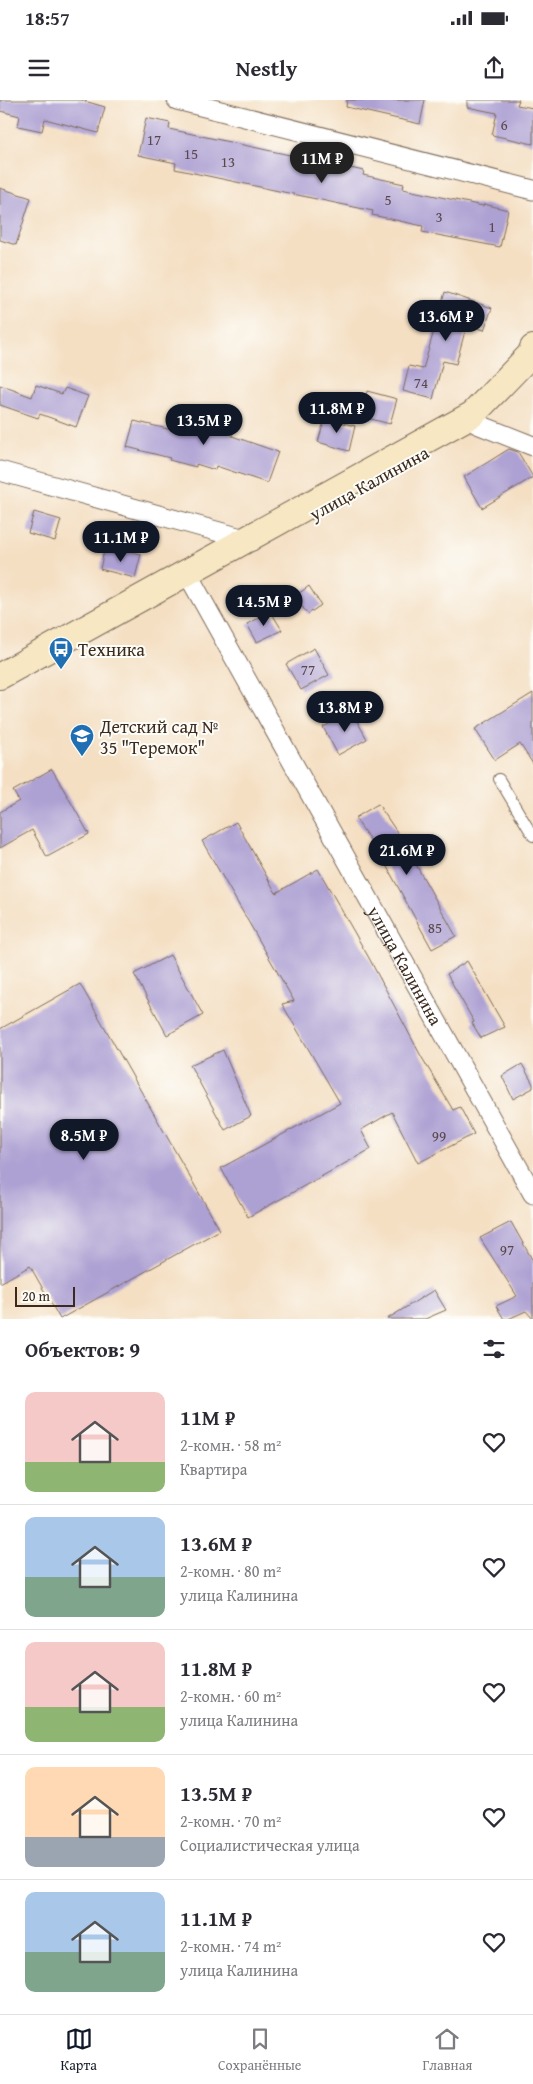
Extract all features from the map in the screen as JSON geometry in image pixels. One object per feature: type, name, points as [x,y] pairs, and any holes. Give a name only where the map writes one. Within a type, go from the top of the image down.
[{"type":"main road","points":[[0,676],[184,576],[252,542],[473,414],[530,354],[533,348]]},
{"type":"main road","name":"улица Калинина","points":[[0,687],[191,580],[252,542],[477,424],[533,367]]},
{"type":"street","points":[[177,100],[533,190]]},
{"type":"street","points":[[477,424],[533,446]]},
{"type":"street","points":[[0,471],[252,542]]},
{"type":"street","name":"улица Калинина","points":[[191,580],[533,1194]]},
{"type":"lane","points":[[499,779],[533,836]]},
{"type":"building","points":[[0,100],[81,100],[105,107],[98,133],[45,119],[42,131],[18,126],[20,116],[0,111]]},
{"type":"building","points":[[347,100],[425,100],[420,124],[346,107]]},
{"type":"building","points":[[467,100],[519,100],[517,105],[533,108],[533,144],[492,135],[497,113],[467,107]]},
{"type":"building","points":[[146,118],[170,123],[169,129],[364,171],[363,175],[404,184],[403,189],[508,210],[500,247],[422,232],[423,226],[372,215],[373,211],[175,169],[176,163],[138,155]]},
{"type":"building","points":[[0,188],[31,198],[16,245],[0,240]]},
{"type":"building","points":[[445,292],[492,308],[484,330],[467,324],[456,364],[443,361],[433,399],[403,391],[409,366],[423,369]]},
{"type":"building","points":[[0,385],[32,397],[36,385],[62,394],[65,388],[88,396],[76,427],[40,414],[38,418],[0,405]]},
{"type":"building","points":[[367,391],[397,399],[390,424],[360,416]]},
{"type":"building","points":[[181,408],[227,419],[224,428],[233,430],[232,436],[278,452],[267,483],[216,466],[215,470],[196,464],[196,467],[127,447],[134,421],[176,431]]},
{"type":"building","points":[[325,418],[355,426],[349,451],[318,442]]},
{"type":"building","points":[[509,449],[518,452],[533,477],[482,508],[464,477]]},
{"type":"building","points":[[34,512],[61,520],[55,541],[28,533]]},
{"type":"building","points":[[115,548],[141,554],[135,578],[100,569],[104,551],[113,554]]},
{"type":"building","points":[[309,586],[321,605],[308,614],[294,597]]},
{"type":"building","points":[[271,612],[282,630],[257,642],[247,624]]},
{"type":"building","points":[[314,648],[329,675],[301,690],[286,664]]},
{"type":"building","points":[[533,693],[533,764],[520,744],[495,760],[475,729]]},
{"type":"building","points":[[352,712],[367,739],[338,755],[323,727]]},
{"type":"building","points":[[52,769],[89,834],[47,857],[32,830],[0,848],[0,812],[19,801],[13,791]]},
{"type":"building","points":[[378,804],[401,838],[456,936],[432,949],[381,856],[355,818]]},
{"type":"building","points":[[236,822],[276,893],[318,869],[369,958],[421,1056],[453,1110],[460,1107],[474,1134],[418,1163],[392,1112],[361,1130],[371,1149],[248,1217],[221,1168],[340,1103],[282,1004],[294,1001],[202,841]]},
{"type":"building","points":[[170,955],[203,1015],[167,1035],[134,974]]},
{"type":"building","points":[[467,961],[505,1027],[481,1038],[447,974]]},
{"type":"building","points":[[80,984],[220,1230],[60,1319],[30,1266],[0,1283],[0,1029]]},
{"type":"building","points":[[223,1050],[251,1116],[225,1130],[190,1065]]},
{"type":"building","points":[[522,1064],[533,1084],[533,1088],[513,1099],[502,1076]]},
{"type":"building","points":[[511,1222],[533,1261],[533,1319],[526,1311],[504,1319],[496,1306],[517,1296],[480,1238]]},
{"type":"building","points":[[434,1290],[446,1310],[425,1319],[387,1319]]},
{"type":"place","name":"Техника","points":[[61,670]]},
{"type":"place","name":"Детский сад № 35 \"Теремок\"","points":[[82,757]]}]
